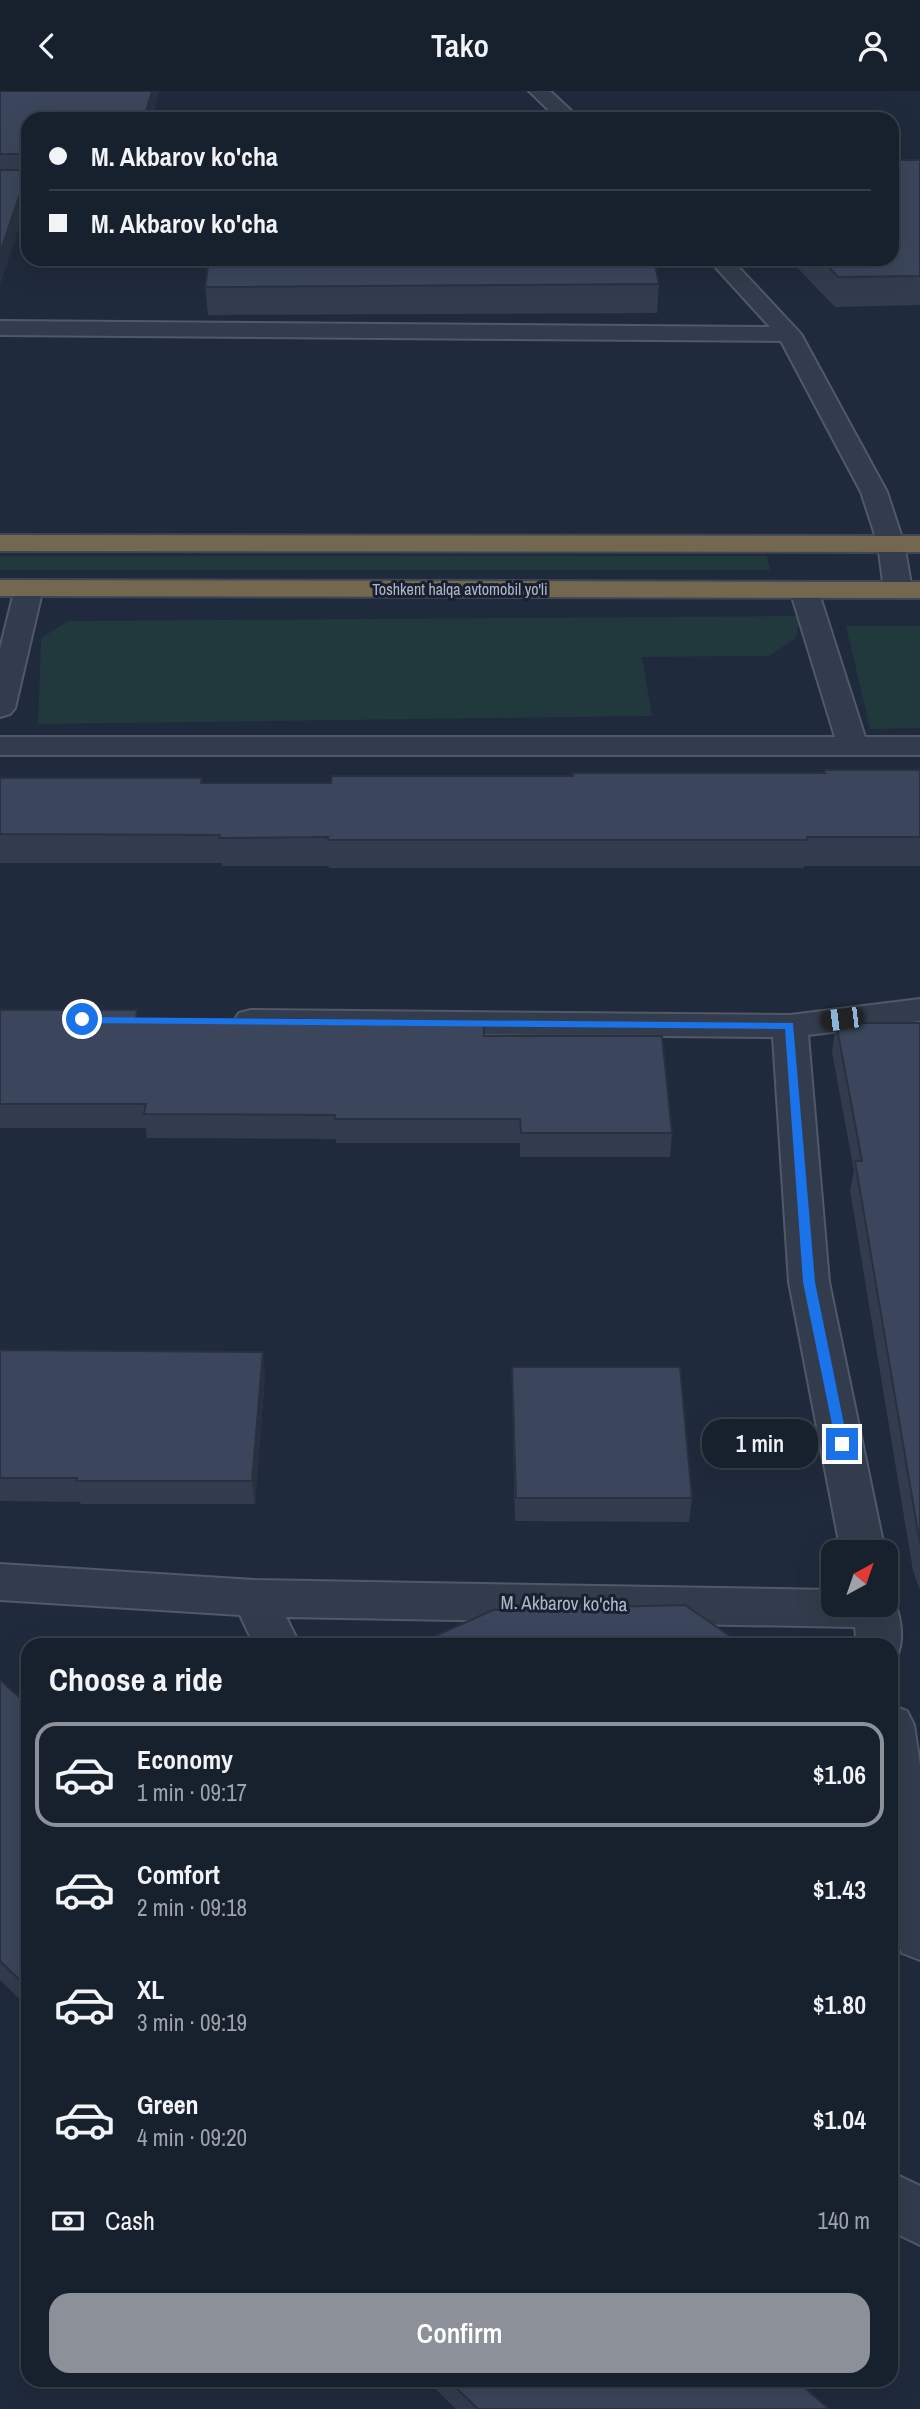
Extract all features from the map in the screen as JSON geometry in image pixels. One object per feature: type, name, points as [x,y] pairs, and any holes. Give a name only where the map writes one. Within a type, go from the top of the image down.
[{"type":"highway","points":[[0,544],[920,544]]},
{"type":"highway","name":"Toshkent halqa avtomobil yo'li","points":[[0,588],[909,590]]},
{"type":"street","points":[[539,91],[562,112]]},
{"type":"street","points":[[726,266],[789,334],[874,492],[909,590]]},
{"type":"street","points":[[0,328],[789,334]]},
{"type":"street","points":[[0,708],[29,588]]},
{"type":"street","points":[[804,590],[853,745]]},
{"type":"street","points":[[0,746],[920,746]]},
{"type":"street","points":[[222,1021],[790,1026],[920,1010]]},
{"type":"street","points":[[790,1026],[809,1282],[861,1540]]},
{"type":"street","name":"M. Akbarov ko'cha","points":[[0,1583],[254,1598],[876,1620]]},
{"type":"street","points":[[254,1598],[273,1638]]},
{"type":"street","points":[[898,1776],[920,1937]]},
{"type":"street","points":[[898,2204],[920,2218]]},
{"type":"green space","points":[[0,556],[767,556],[770,570],[0,570]]},
{"type":"green space","points":[[801,616],[796,638],[769,656],[642,657],[652,716],[38,724],[41,638],[68,621]]},
{"type":"green space","points":[[846,626],[920,626],[920,728],[870,729]]},
{"type":"building","points":[[0,91],[152,91],[146,112],[21,112],[21,154],[0,154]]},
{"type":"building","points":[[899,160],[920,160],[920,276],[838,277],[828,266],[899,266]]},
{"type":"building","points":[[0,170],[21,170],[21,191],[0,253]]},
{"type":"building","points":[[208,266],[655,266],[659,284],[205,287]]},
{"type":"building","points":[[824,770],[920,770],[920,837],[807,837],[808,840],[328,840],[328,837],[219,838],[220,835],[0,834],[0,778],[202,778],[201,783],[331,783],[332,776],[825,773]]},
{"type":"building","points":[[0,1010],[137,1010],[136,1019],[301,1019],[301,1023],[484,1023],[484,1036],[662,1036],[672,1133],[521,1133],[520,1119],[335,1119],[335,1115],[144,1114],[146,1104],[0,1104]]},
{"type":"building","points":[[836,1023],[920,1023],[920,1544],[855,1161],[862,1161]]},
{"type":"building","points":[[0,1350],[263,1352],[252,1481],[0,1478]]},
{"type":"building","points":[[512,1367],[680,1367],[692,1498],[516,1498]]},
{"type":"building","points":[[685,1605],[733,1638],[431,1638],[493,1610]]},
{"type":"building","points":[[0,1680],[21,1699],[21,1981],[0,1961]]},
{"type":"building","points":[[455,2387],[804,2387],[829,2409],[478,2409]]},
{"type":"route","points":[[82,1019],[790,1026],[809,1282],[842,1444]]}]
